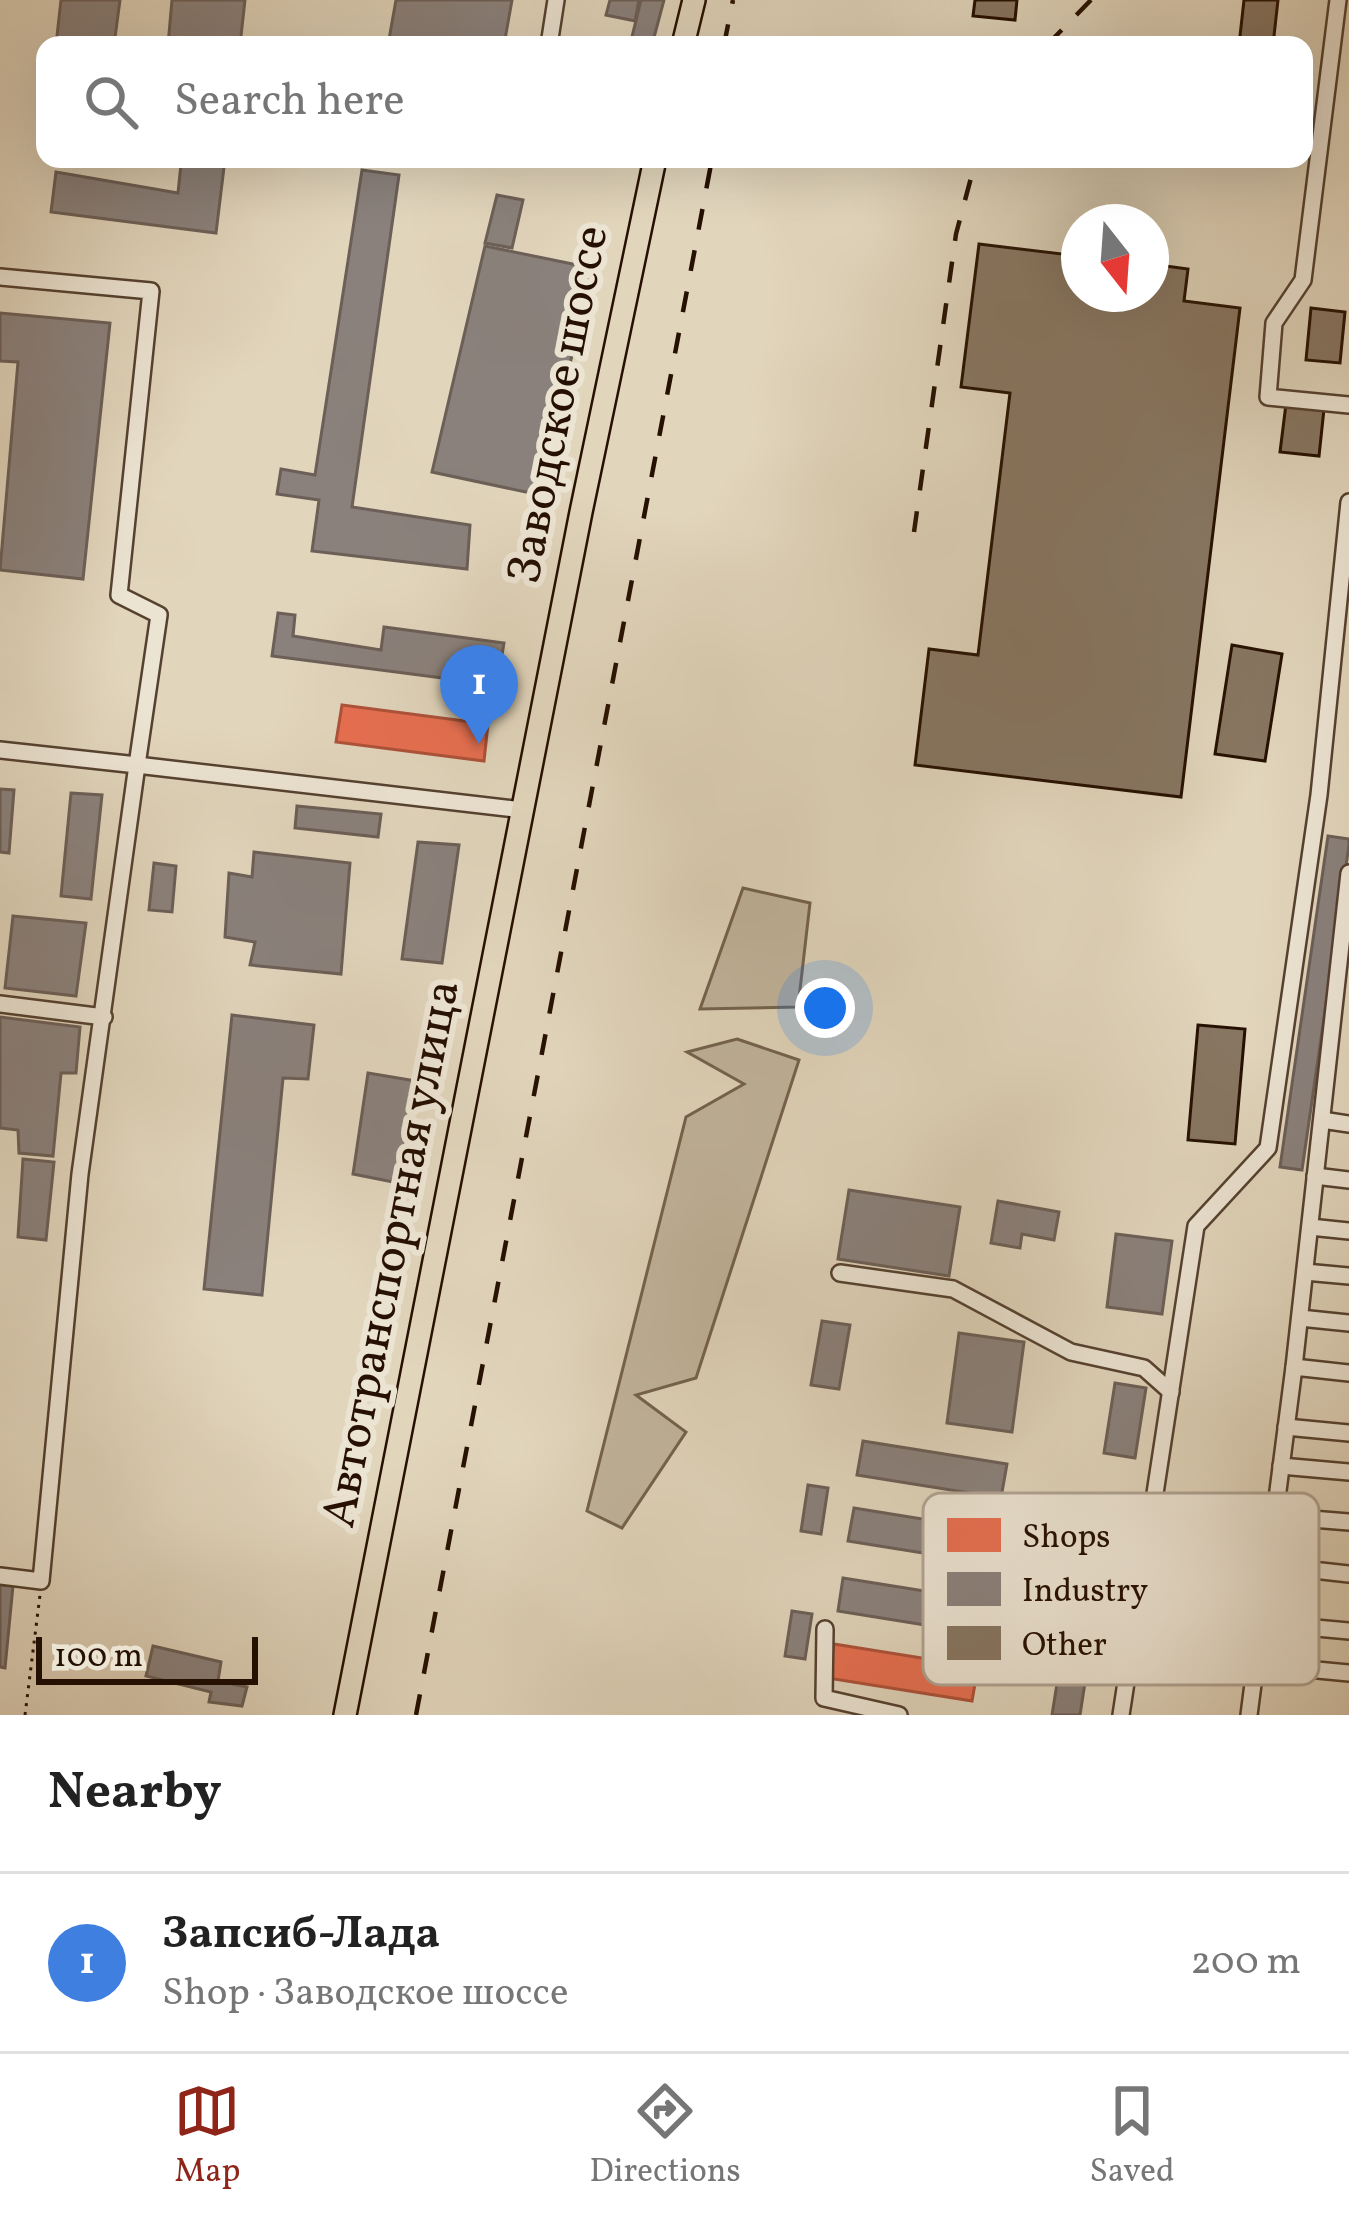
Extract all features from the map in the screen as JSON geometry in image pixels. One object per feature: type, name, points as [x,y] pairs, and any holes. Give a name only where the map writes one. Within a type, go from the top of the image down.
[{"type":"main road","points":[[685,36],[694,0]]},
{"type":"main road","name":"Заводское шоссе","points":[[523,810],[653,168]]},
{"type":"main road","name":"Автотранспортная улица","points":[[345,1715],[523,810]]},
{"type":"lane","points":[[550,36],[556,0]]},
{"type":"lane","points":[[1338,0],[1303,280],[1274,323],[1268,397],[1349,405]]},
{"type":"lane","points":[[0,277],[151,290],[119,595],[159,615],[80,1174],[41,1582],[0,1576]]},
{"type":"lane","points":[[1155,1493],[1196,1226],[1268,1148],[1319,795],[1349,502]]},
{"type":"lane","points":[[0,750],[523,810]]},
{"type":"lane","points":[[1278,1493],[1327,1069],[1343,975],[1349,873]]},
{"type":"lane","points":[[0,1004],[104,1017]]},
{"type":"lane","points":[[1327,1069],[1349,1072]]},
{"type":"lane","points":[[1322,1120],[1349,1124]]},
{"type":"lane","points":[[1316,1176],[1349,1180]]},
{"type":"lane","points":[[1310,1226],[1349,1231]]},
{"type":"lane","points":[[1305,1272],[1349,1276]]},
{"type":"lane","points":[[840,1273],[952,1288],[1071,1352],[1144,1368],[1171,1392]]},
{"type":"lane","points":[[1300,1318],[1349,1323]]},
{"type":"lane","points":[[1294,1367],[1349,1373]]},
{"type":"lane","points":[[1286,1427],[1349,1433]]},
{"type":"lane","points":[[1281,1466],[1349,1472]]},
{"type":"lane","points":[[1319,1520],[1349,1522]]},
{"type":"lane","points":[[1319,1571],[1349,1574]]},
{"type":"lane","points":[[1319,1628],[1349,1631]]},
{"type":"lane","points":[[825,1630],[824,1698],[899,1715]]},
{"type":"lane","points":[[1319,1670],[1349,1673]]},
{"type":"lane","points":[[1121,1715],[1126,1685]]},
{"type":"lane","points":[[1249,1715],[1253,1685]]},
{"type":"path","points":[[25,1715],[41,1582]]},
{"type":"shaded area","points":[[743,888],[810,903],[798,1007],[700,1009]]},
{"type":"shaded area","points":[[737,1039],[799,1060],[696,1378],[636,1395],[686,1432],[622,1528],[587,1511],[686,1117],[744,1084],[687,1052]]},
{"type":"building: Shops","points":[[342,705],[488,724],[484,761],[336,742]]},
{"type":"building: Shops","points":[[834,1644],[923,1658],[923,1685],[975,1685],[972,1701],[828,1678]]},
{"type":"building: Industry","points":[[61,0],[120,0],[115,36],[57,36]]},
{"type":"building: Industry","points":[[172,0],[245,0],[241,36],[169,36]]},
{"type":"building: Industry","points":[[396,0],[512,0],[506,36],[390,36]]},
{"type":"building: Industry","points":[[610,0],[639,0],[635,21],[606,15]]},
{"type":"building: Industry","points":[[641,0],[664,0],[654,36],[632,36]]},
{"type":"building: Industry","points":[[181,168],[224,168],[216,233],[51,212],[56,172],[178,193]]},
{"type":"building: Industry","points":[[362,170],[399,175],[352,507],[470,525],[467,569],[312,551],[319,500],[277,494],[281,469],[315,475]]},
{"type":"building: Industry","points":[[497,195],[523,200],[512,248],[485,243]]},
{"type":"building: Industry","points":[[485,246],[592,268],[540,495],[432,472]]},
{"type":"building: Industry","points":[[0,313],[110,323],[83,579],[0,570],[18,362],[0,361]]},
{"type":"building: Industry","points":[[278,613],[295,615],[293,636],[381,650],[384,627],[504,643],[497,685],[272,656]]},
{"type":"building: Industry","points":[[0,789],[14,790],[9,853],[0,852]]},
{"type":"building: Industry","points":[[71,793],[102,795],[91,899],[61,896]]},
{"type":"building: Industry","points":[[297,806],[381,814],[378,837],[295,828]]},
{"type":"building: Industry","points":[[1328,836],[1349,839],[1349,845],[1302,1170],[1280,1167]]},
{"type":"building: Industry","points":[[418,842],[459,845],[442,963],[402,959]]},
{"type":"building: Industry","points":[[254,852],[350,863],[341,974],[250,965],[255,942],[225,937],[229,873],[252,877]]},
{"type":"building: Industry","points":[[154,863],[176,866],[172,912],[149,910]]},
{"type":"building: Industry","points":[[13,916],[86,923],[76,996],[5,988]]},
{"type":"building: Industry","points":[[232,1015],[314,1025],[308,1079],[283,1078],[262,1295],[204,1289]]},
{"type":"building: Industry","points":[[0,1017],[80,1027],[76,1073],[61,1073],[53,1156],[19,1153],[18,1130],[0,1128]]},
{"type":"building: Industry","points":[[368,1073],[416,1081],[398,1183],[353,1174]]},
{"type":"building: Industry","points":[[23,1159],[54,1162],[46,1240],[18,1237]]},
{"type":"building: Industry","points":[[849,1190],[960,1207],[949,1276],[838,1259]]},
{"type":"building: Industry","points":[[998,1201],[1059,1212],[1054,1240],[1022,1234],[1020,1248],[991,1243]]},
{"type":"building: Industry","points":[[1116,1234],[1172,1241],[1162,1314],[1107,1307]]},
{"type":"building: Industry","points":[[822,1321],[850,1325],[839,1389],[811,1385]]},
{"type":"building: Industry","points":[[959,1333],[1024,1342],[1012,1432],[947,1423]]},
{"type":"building: Industry","points":[[1115,1383],[1146,1388],[1135,1458],[1104,1453]]},
{"type":"building: Industry","points":[[863,1441],[1007,1464],[1002,1493],[970,1493],[857,1475]]},
{"type":"building: Industry","points":[[808,1485],[828,1488],[821,1534],[801,1531]]},
{"type":"building: Industry","points":[[854,1508],[923,1519],[923,1553],[848,1541]]},
{"type":"building: Industry","points":[[843,1578],[923,1591],[923,1625],[838,1611]]},
{"type":"building: Industry","points":[[0,1585],[13,1586],[5,1668],[0,1667]]},
{"type":"building: Industry","points":[[792,1611],[812,1614],[805,1659],[785,1656]]},
{"type":"building: Industry","points":[[153,1646],[221,1662],[218,1681],[247,1687],[242,1706],[209,1702],[211,1692],[146,1676]]},
{"type":"building: Industry","points":[[1057,1685],[1085,1685],[1080,1715],[1052,1715]]},
{"type":"building: Other","points":[[975,0],[1017,0],[1015,20],[973,16]]},
{"type":"building: Other","points":[[1244,0],[1278,0],[1274,36],[1240,36]]},
{"type":"building: Other","points":[[979,244],[1061,254],[1061,312],[1169,312],[1169,266],[1188,269],[1184,301],[1240,308],[1181,797],[915,765],[929,649],[978,655],[1010,393],[961,387]]},
{"type":"building: Other","points":[[1311,308],[1345,312],[1340,363],[1306,360]]},
{"type":"building: Other","points":[[1286,404],[1324,409],[1319,456],[1280,452]]},
{"type":"building: Other","points":[[1232,645],[1282,654],[1265,761],[1215,754]]},
{"type":"building: Other","points":[[1198,1025],[1245,1029],[1235,1144],[1188,1140]]},
{"type":"railway","points":[[726,36],[733,0]]},
{"type":"railway","points":[[1056,36],[1091,0]]},
{"type":"railway","points":[[416,1715],[710,168]]},
{"type":"railway","points":[[914,532],[956,234],[974,168]]},
{"type":"place","name":"Запсиб-Лада","points":[[479,744]]}]
